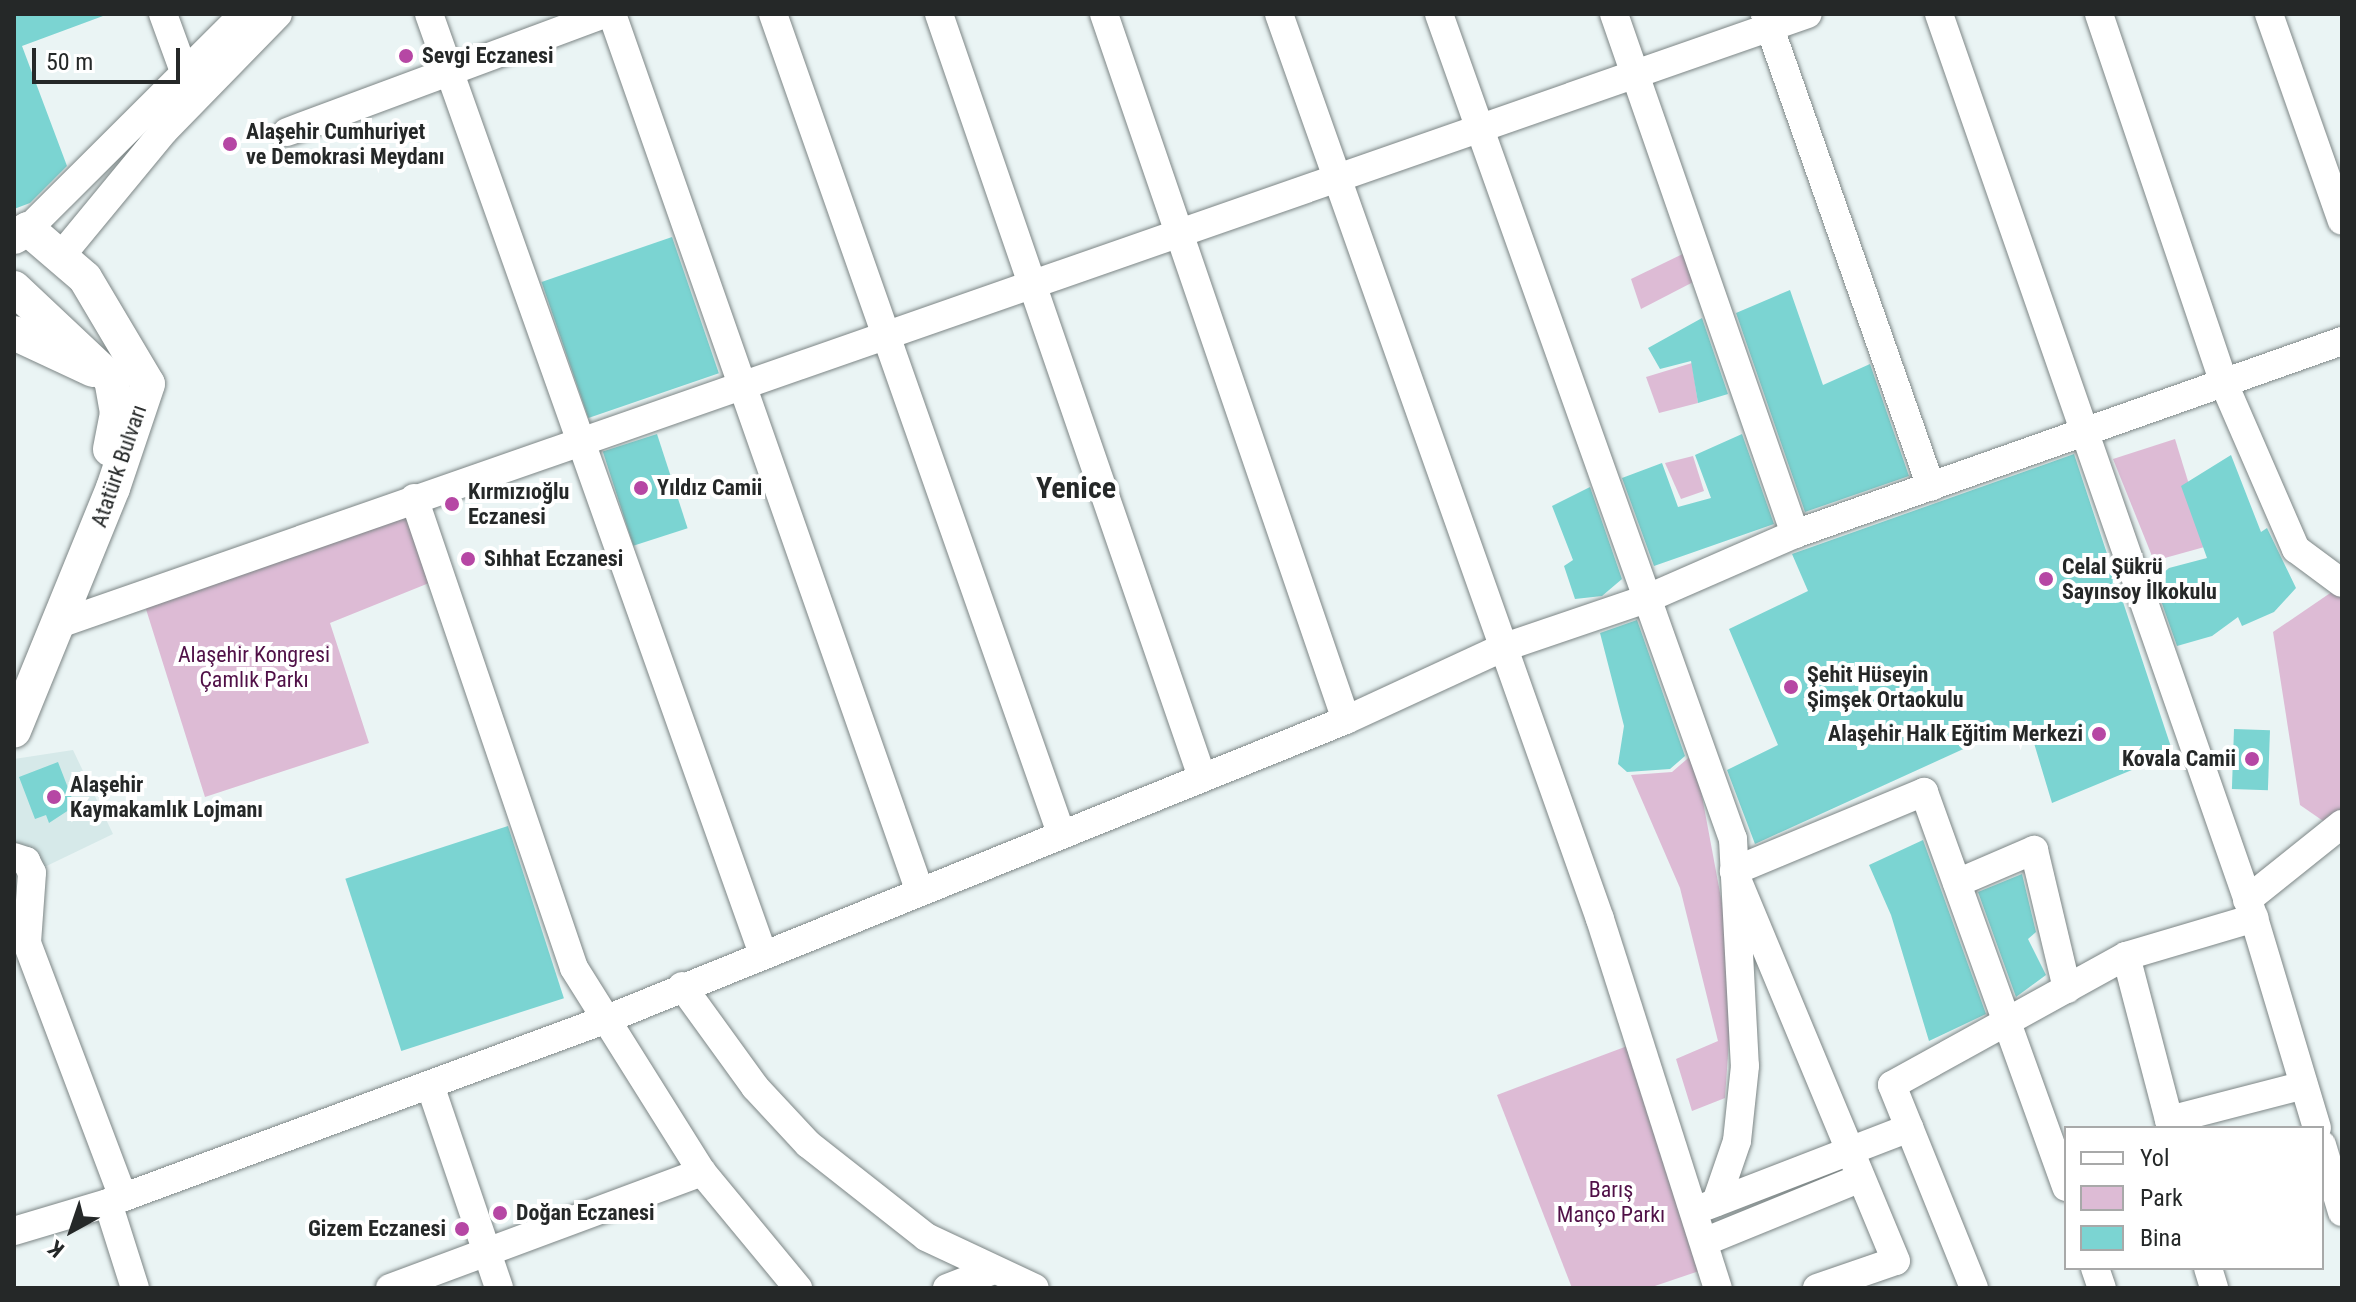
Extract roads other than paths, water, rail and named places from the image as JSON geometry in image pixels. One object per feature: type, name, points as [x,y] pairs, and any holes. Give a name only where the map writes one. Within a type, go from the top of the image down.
[{"type":"main road","name":"Atatürk Bulvarı","points":[[14,731],[59,624],[148,384],[85,278],[60,257],[21,233]]},
{"type":"main road","points":[[14,286],[60,257]]},
{"type":"main road","name":"Atatürk Bulvarı","points":[[14,286],[111,379],[117,413],[112,444],[14,670]]},
{"type":"main road","name":"Atatürk Bulvarı","points":[[14,333],[111,379]]},
{"type":"street","points":[[163,14],[185,74]]},
{"type":"street","points":[[21,233],[244,14]]},
{"type":"street","points":[[60,257],[164,131],[278,14]]},
{"type":"street","points":[[429,14],[762,951]]},
{"type":"street","points":[[287,132],[604,14]]},
{"type":"street","points":[[612,14],[919,889]]},
{"type":"street","points":[[773,14],[1061,833]]},
{"type":"street","points":[[939,14],[1202,777]]},
{"type":"street","points":[[1104,14],[1346,720]]},
{"type":"street","points":[[1279,14],[1502,648],[1705,1207],[1704,1242],[1714,1287]]},
{"type":"street","points":[[1439,14],[1733,839],[1745,1066],[1737,1141],[1705,1207]]},
{"type":"street","points":[[1614,14],[1795,534]]},
{"type":"street","points":[[59,624],[414,498],[1480,132],[1636,76],[1767,21],[1808,14]]},
{"type":"street","points":[[1939,14],[2251,909],[2316,1126]]},
{"type":"street","points":[[2099,14],[2225,386],[2296,549],[2342,583]]},
{"type":"street","points":[[2269,14],[2342,221]]},
{"type":"street","points":[[1767,21],[1931,487]]},
{"type":"street","points":[[14,1231],[116,1200],[607,1019],[762,951],[1346,720],[1502,648],[1646,599],[1795,534],[2225,386],[2342,341]]},
{"type":"street","points":[[414,498],[574,968],[702,1172],[798,1288]]},
{"type":"street","points":[[1734,871],[1924,792],[2064,1181]]},
{"type":"street","points":[[1974,1288],[1892,1085],[2126,956],[2251,909],[2342,824]]},
{"type":"street","points":[[1957,883],[2034,850],[2067,989]]},
{"type":"street","points":[[14,857],[26,861],[32,873],[27,943],[116,1200],[135,1288]]},
{"type":"street","points":[[1734,871],[1851,1149],[1858,1179],[1896,1261],[1817,1288]]},
{"type":"street","points":[[2126,956],[2170,1124],[2304,1085]]},
{"type":"street","points":[[682,986],[755,1087],[808,1144],[926,1237],[1025,1286]]},
{"type":"street","points":[[430,1085],[499,1288]]},
{"type":"street","points":[[1705,1207],[1909,1128]]},
{"type":"street","points":[[2324,1152],[2342,1212]]},
{"type":"street","points":[[390,1288],[702,1172]]},
{"type":"street","points":[[1704,1242],[1858,1179]]},
{"type":"street","points":[[947,1288],[991,1271]]},
{"type":"place","name":"Sevgi Eczanesi","points":[[406,56]]},
{"type":"place","name":"Alaşehir Cumhuriyet ve Demokrasi Meydanı","points":[[230,144]]},
{"type":"place","name":"Yıldız Camii","points":[[641,488]]},
{"type":"place","name":"Kırmızıoğlu Eczanesi","points":[[452,504]]},
{"type":"place","name":"Sıhhat Eczanesi","points":[[468,559]]},
{"type":"place","name":"Celal Şükrü Sayınsoy İlkokulu","points":[[2046,579]]},
{"type":"place","name":"Şehit Hüseyin Şimşek Ortaokulu","points":[[1791,687]]},
{"type":"place","name":"Alaşehir Halk Eğitim Merkezi","points":[[2099,734]]},
{"type":"place","name":"Kovala Camii","points":[[2252,759]]},
{"type":"place","name":"Alaşehir Kaymakamlık Lojmanı","points":[[54,797]]},
{"type":"place","name":"Doğan Eczanesi","points":[[500,1213]]},
{"type":"place","name":"Gizem Eczanesi","points":[[462,1229]]},
{"type":"district","name":"Yenice","points":[[1076,488]]},
{"type":"park label","name":"Alaşehir Kongresi Çamlık Parkı","points":[[254,666]]},
{"type":"park label","name":"Barış Manço Parkı","points":[[1611,1202]]}]
